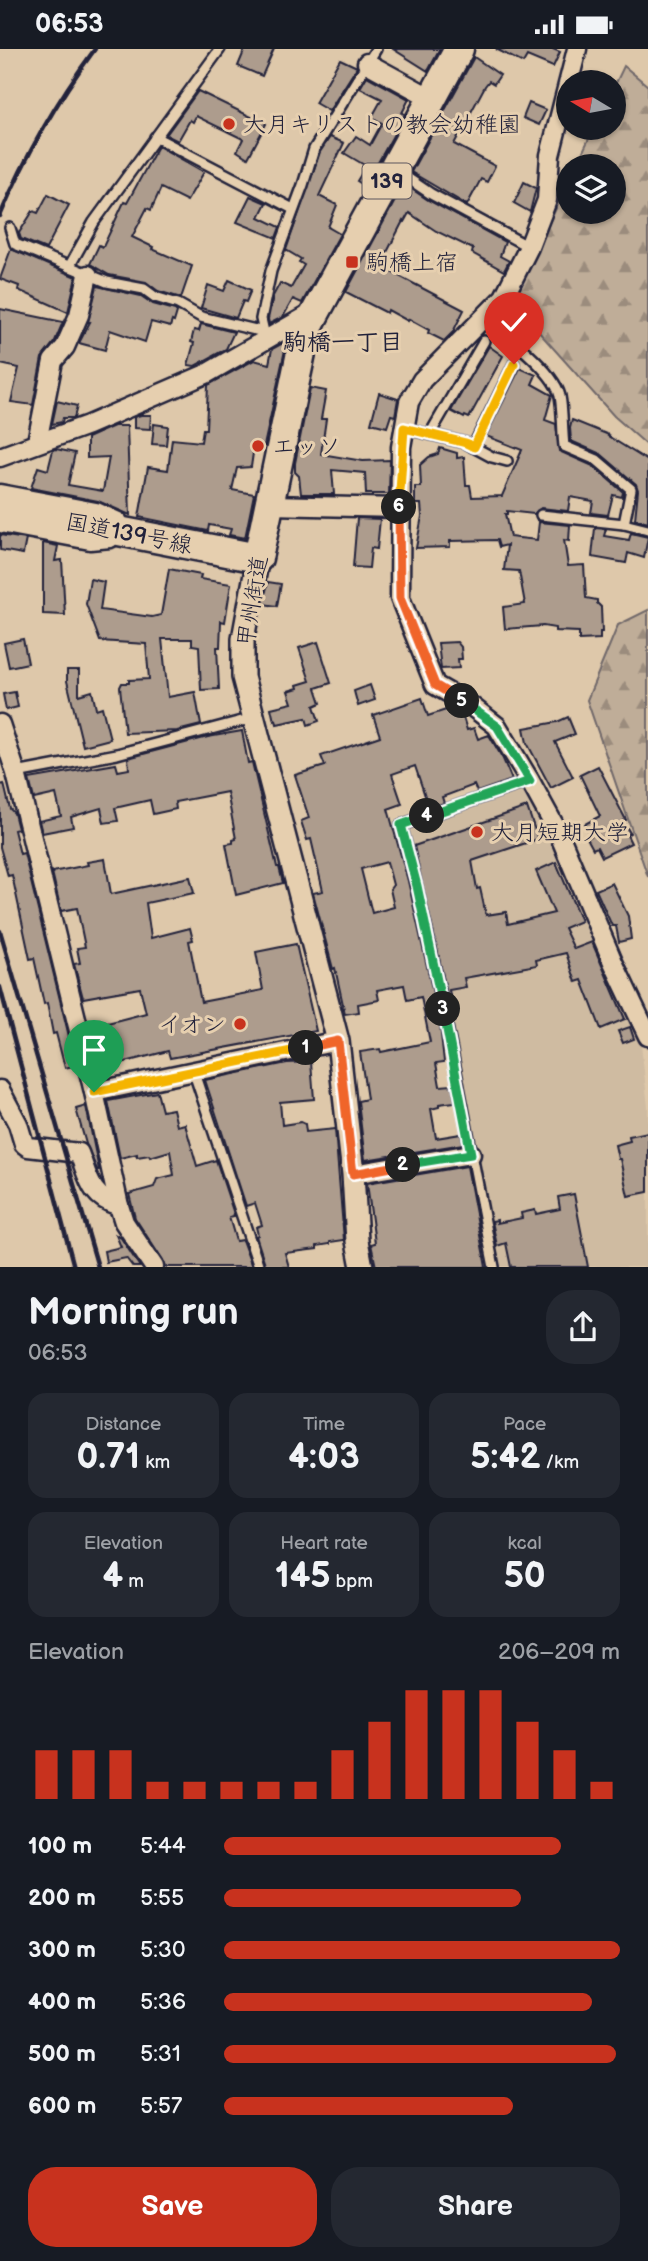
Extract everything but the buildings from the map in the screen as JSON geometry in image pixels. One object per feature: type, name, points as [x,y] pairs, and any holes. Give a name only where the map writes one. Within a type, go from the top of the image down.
[{"type":"highway","name":"甲州街道","points":[[258,558],[303,343],[315,312],[459,49]]},
{"type":"highway","name":"国道139号線","points":[[0,508],[258,558]]},
{"type":"street","points":[[577,49],[550,155],[547,199],[529,247],[504,297],[422,380],[410,402],[404,428],[399,508],[400,598],[435,685],[470,705],[497,726],[530,781],[559,834],[613,962],[648,1036]]},
{"type":"street","points":[[372,56],[433,99]]},
{"type":"street","points":[[37,442],[53,361],[65,347],[76,323],[88,275]]},
{"type":"street","points":[[0,457],[88,425],[206,374],[266,335],[315,312]]},
{"type":"street","points":[[0,494],[96,512],[146,536]]},
{"type":"street","points":[[270,505],[399,508]]},
{"type":"street","points":[[0,523],[90,540],[146,536]]},
{"type":"street","name":"甲州街道","points":[[258,558],[248,604],[242,652],[243,677],[338,1041],[353,1174],[357,1241],[362,1267]]},
{"type":"street","points":[[0,724],[16,773],[119,1206],[124,1222],[154,1267]]},
{"type":"street","points":[[94,1092],[338,1041]]},
{"type":"street","points":[[0,1090],[27,1147],[79,1153],[95,1193],[105,1202],[119,1206]]},
{"type":"street","points":[[353,1174],[471,1154]]},
{"type":"lane","points":[[69,267],[94,222],[220,49]]},
{"type":"lane","points":[[266,335],[261,319],[268,283],[319,138],[372,56]]},
{"type":"lane","points":[[155,137],[293,209]]},
{"type":"lane","points":[[394,169],[431,194],[529,247]]},
{"type":"lane","points":[[10,228],[15,244],[88,275],[107,282],[144,289],[155,297],[178,304],[201,317],[266,335]]},
{"type":"lane","points":[[483,319],[506,333],[535,360],[557,390],[564,446],[597,460],[631,489],[624,524]]},
{"type":"lane","points":[[430,434],[484,341]]},
{"type":"lane","points":[[474,447],[514,364]]},
{"type":"lane","points":[[404,428],[466,443],[492,457],[507,461]]},
{"type":"lane","points":[[541,515],[624,524],[648,530]]},
{"type":"lane","points":[[16,773],[117,754],[253,718]]},
{"type":"lane","points":[[494,1267],[420,900],[401,825],[530,781]]},
{"type":"lane","points":[[193,1070],[259,1267]]},
{"type":"shaded area","points":[[524,785],[552,838],[641,1045],[648,1107],[648,1267],[497,1267],[454,1033],[404,827]]},
{"type":"green space","points":[[624,66],[648,86],[648,446],[614,416],[512,302],[556,209],[556,224],[626,224],[626,154],[582,154],[588,140],[626,140],[626,70],[622,70]]},
{"type":"green space","points":[[648,610],[648,877],[587,700],[618,625]]},
{"type":"railway","points":[[0,216],[43,129],[95,49]]},
{"type":"railway","points":[[0,931],[98,1267]]},
{"type":"railway","points":[[0,987],[74,1267]]},
{"type":"place","name":"大月キリストの教会幼稚園","points":[[229,124]]},
{"type":"place","name":"駒橋上宿","points":[[352,262]]},
{"type":"place","name":"エッソ","points":[[258,446]]},
{"type":"place","name":"大月短期大学","points":[[477,832]]},
{"type":"place","name":"イオン","points":[[240,1024]]},
{"type":"district","name":"駒橋一丁目","points":[[343,342]]},
{"type":"route","points":[[94,1092],[338,1041],[353,1174],[471,1154],[449,1035],[401,825],[530,781],[497,726],[470,705],[435,685],[412,632],[400,598],[401,447],[404,428],[474,447],[514,364]]}]
